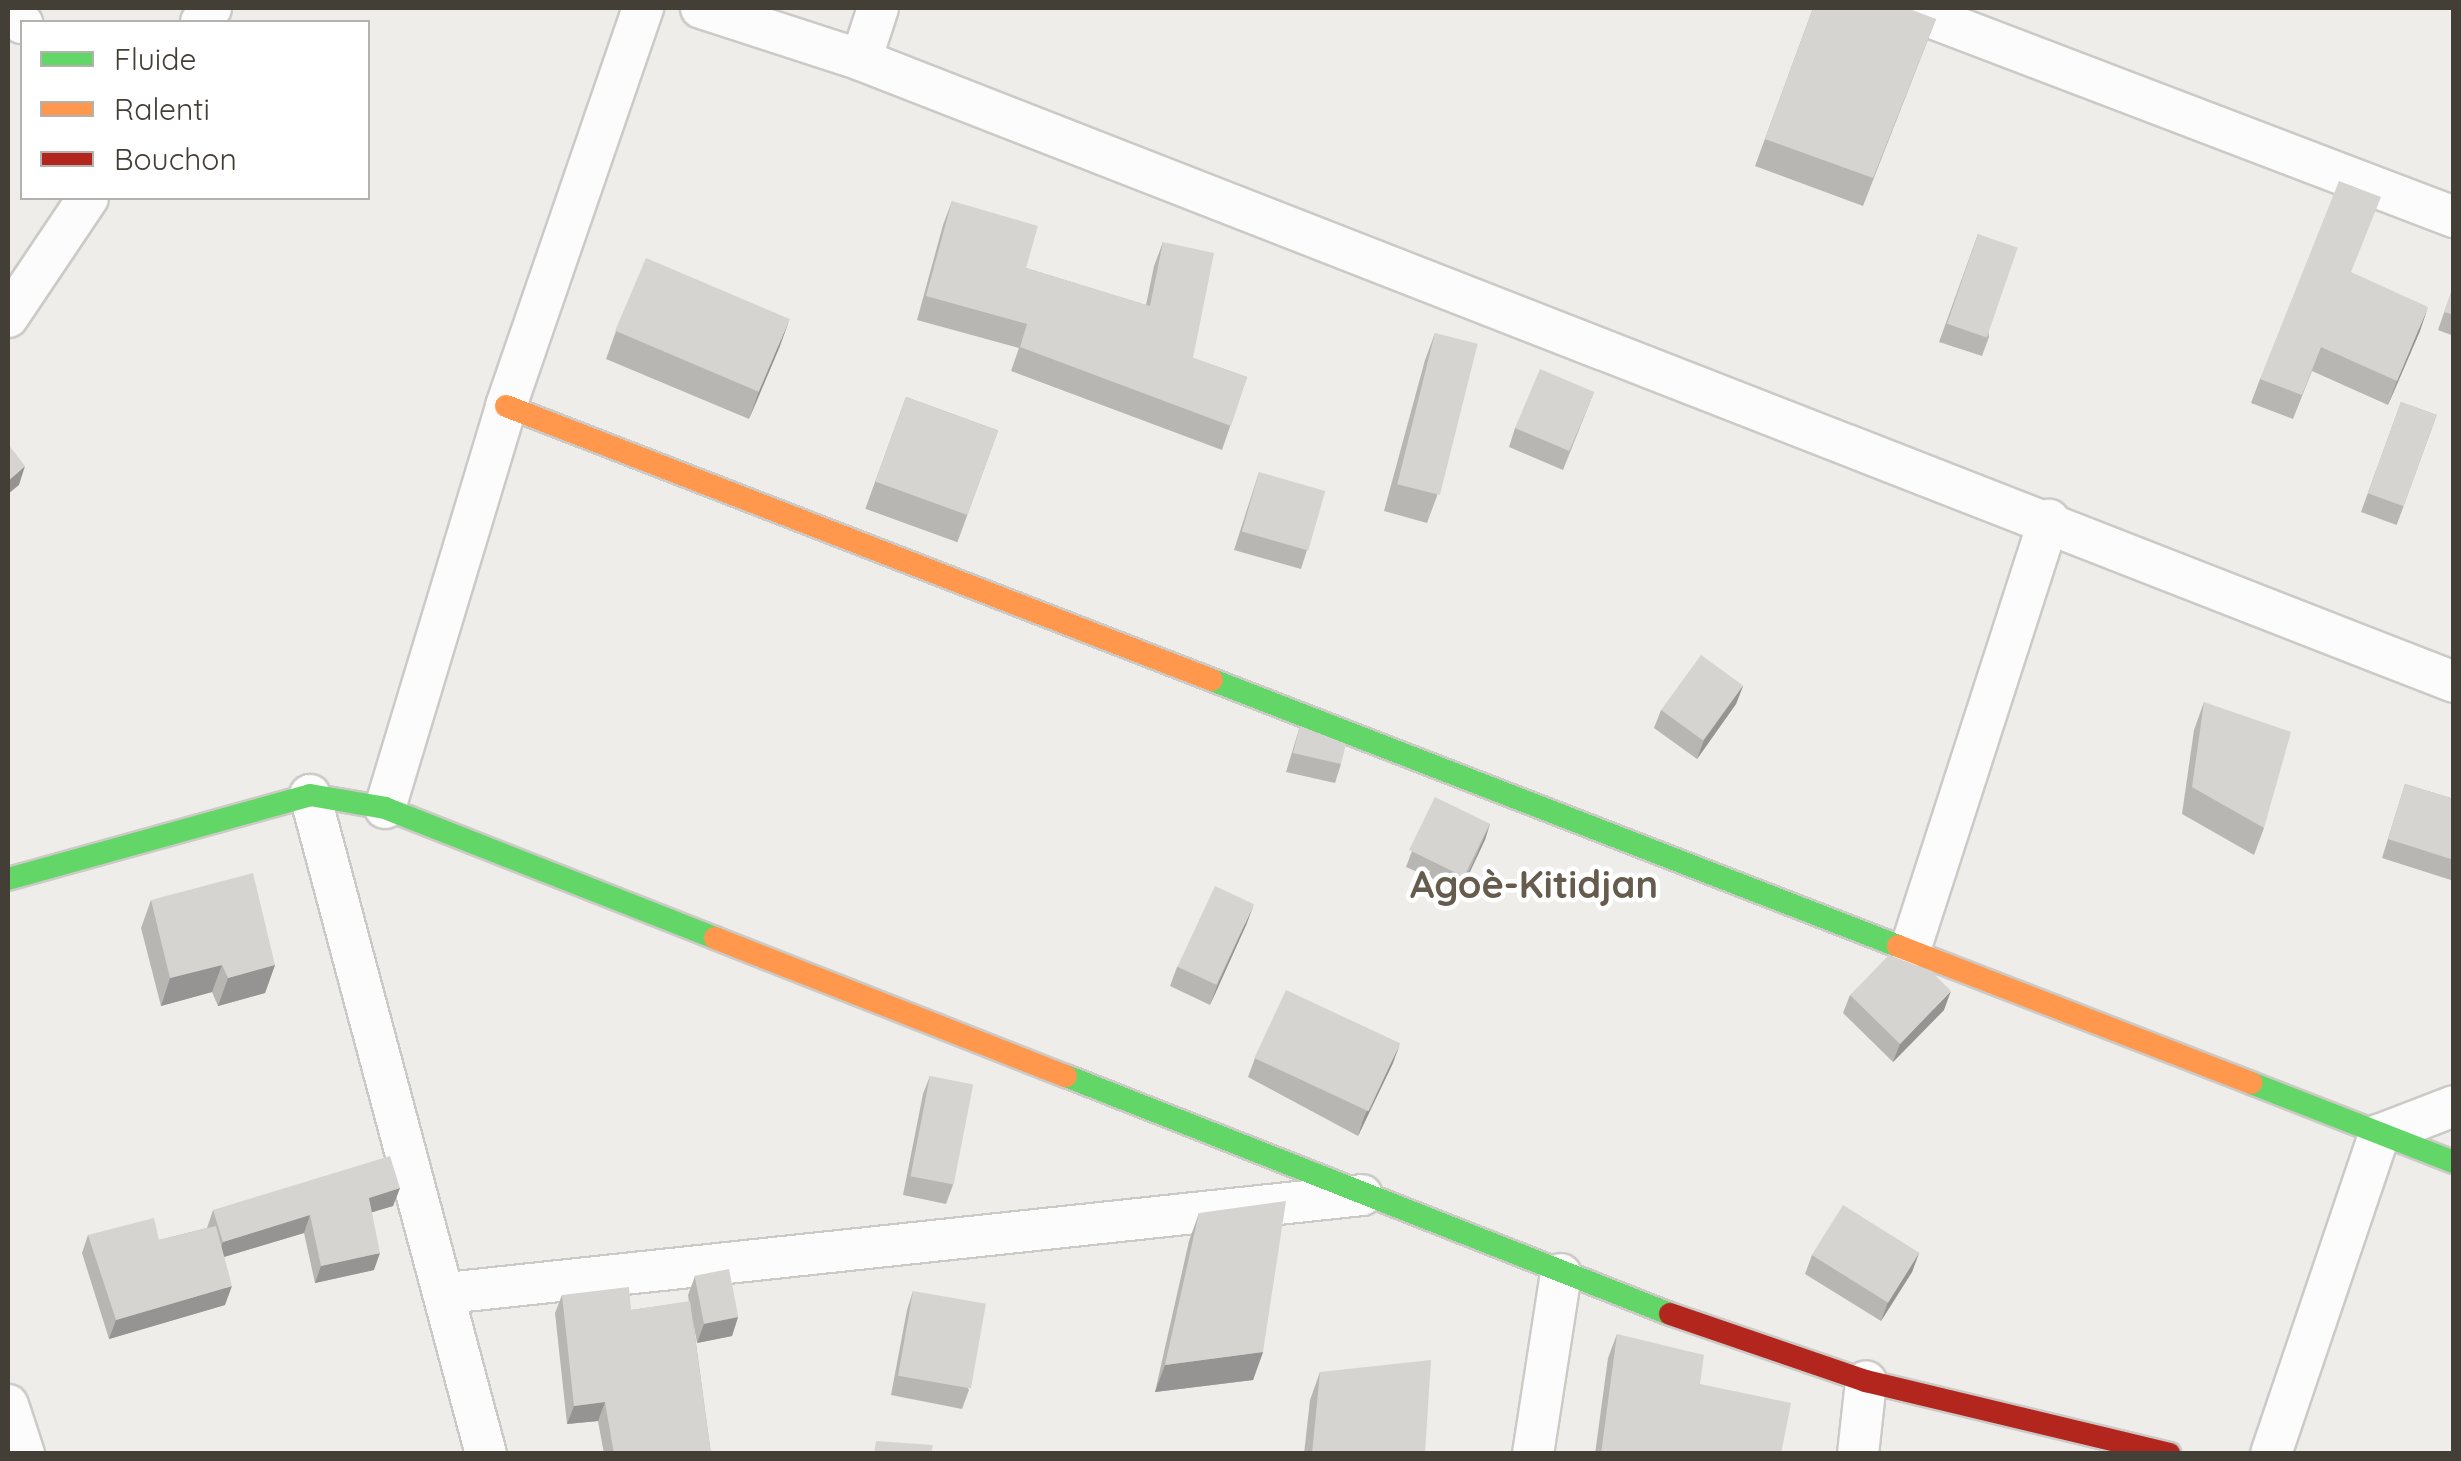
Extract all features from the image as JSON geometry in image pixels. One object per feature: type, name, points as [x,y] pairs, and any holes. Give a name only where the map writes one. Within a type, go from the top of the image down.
[{"type":"street","points":[[384,808],[506,406],[642,8]]},
{"type":"street","points":[[701,8],[861,60],[2049,520],[2454,682]]},
{"type":"street","points":[[861,60],[878,8]]},
{"type":"street","points":[[1906,8],[2454,217]]},
{"type":"street","points":[[8,317],[87,200]]},
{"type":"street","points":[[506,406],[1911,946],[2378,1135],[2454,1162]]},
{"type":"street","points":[[1911,946],[2049,520]]},
{"type":"street","points":[[310,795],[447,1294],[486,1454]]},
{"type":"street","points":[[8,879],[310,795],[384,808],[1561,1274],[1866,1381],[2126,1452],[2169,1454]]},
{"type":"street","points":[[2378,1135],[2454,1106]]},
{"type":"street","points":[[2271,1454],[2378,1135]]},
{"type":"street","points":[[447,1294],[1368,1195]]},
{"type":"street","points":[[1533,1454],[1561,1274]]},
{"type":"street","points":[[1858,1454],[1866,1381]]},
{"type":"street","points":[[8,1406],[24,1454]]},
{"type":"building","points":[[1813,8],[1907,8],[1936,19],[1873,178],[1765,139]]},
{"type":"building","points":[[2339,181],[2381,197],[2351,272],[2428,307],[2397,381],[2321,347],[2302,395],[2260,379]]},
{"type":"building","points":[[952,201],[1038,226],[1026,268],[1150,306],[1163,242],[1214,253],[1193,358],[1247,377],[1231,426],[1020,347],[1027,324],[926,296]]},
{"type":"building","points":[[1978,234],[2018,248],[1987,337],[1947,324]]},
{"type":"building","points":[[646,258],[790,319],[759,392],[615,331]]},
{"type":"building","points":[[2454,285],[2454,315],[2444,312]]},
{"type":"building","points":[[1435,333],[1478,344],[1440,495],[1397,484]]},
{"type":"building","points":[[1540,369],[1594,392],[1569,451],[1515,428]]},
{"type":"building","points":[[906,397],[998,431],[967,515],[875,482]]},
{"type":"building","points":[[2401,402],[2437,415],[2404,506],[2368,493]]},
{"type":"building","points":[[8,444],[25,466],[8,481]]},
{"type":"building","points":[[1259,472],[1325,491],[1308,551],[1242,532]]},
{"type":"building","points":[[1701,655],[1743,686],[1703,741],[1661,710]]},
{"type":"building","points":[[2204,702],[2291,732],[2264,828],[2192,787]]},
{"type":"building","points":[[1300,726],[1346,744],[1341,764],[1293,753]]},
{"type":"building","points":[[2405,784],[2454,799],[2454,860],[2388,839]]},
{"type":"building","points":[[1435,797],[1490,824],[1464,877],[1409,850]]},
{"type":"building","points":[[253,873],[275,965],[228,978],[222,965],[170,978],[151,900]]},
{"type":"building","points":[[1215,886],[1254,904],[1216,985],[1177,967]]},
{"type":"building","points":[[1889,955],[1931,971],[1951,991],[1900,1044],[1850,995]]},
{"type":"building","points":[[1286,990],[1400,1043],[1368,1111],[1254,1058]]},
{"type":"building","points":[[930,1076],[973,1084],[954,1185],[911,1176]]},
{"type":"building","points":[[390,1156],[400,1188],[369,1198],[380,1253],[321,1266],[310,1215],[223,1242],[213,1210]]},
{"type":"building","points":[[1286,1201],[1263,1352],[1165,1365],[1199,1213]]},
{"type":"building","points":[[1843,1205],[1919,1253],[1888,1303],[1812,1255]]},
{"type":"building","points":[[154,1218],[159,1240],[216,1226],[232,1286],[116,1320],[88,1235]]},
{"type":"building","points":[[729,1269],[738,1317],[704,1324],[695,1276]]},
{"type":"building","points":[[629,1287],[631,1310],[690,1301],[711,1454],[614,1454],[605,1402],[574,1406],[562,1295]]},
{"type":"building","points":[[913,1291],[986,1304],[971,1389],[898,1376]]},
{"type":"building","points":[[1617,1334],[1704,1355],[1700,1384],[1791,1403],[1781,1454],[1601,1454]]},
{"type":"building","points":[[1431,1360],[1425,1454],[1312,1454],[1320,1372]]},
{"type":"building","points":[[876,1441],[933,1445],[931,1454],[874,1454]]},
{"type":"traffic: fast","points":[[1212,680],[1898,946]]},
{"type":"traffic: fast","points":[[8,879],[310,795],[385,808],[715,938]]},
{"type":"traffic: fast","points":[[1066,1076],[1670,1314]]},
{"type":"traffic: fast","points":[[2251,1083],[2454,1162]]},
{"type":"traffic: slow","points":[[506,406],[1212,680]]},
{"type":"traffic: slow","points":[[715,938],[1066,1076]]},
{"type":"traffic: slow","points":[[1898,946],[2251,1083]]},
{"type":"traffic: jam","points":[[1670,1314],[1866,1381],[2169,1454]]},
{"type":"district","name":"Agoè-Kitidjan","points":[[1534,885]]}]
